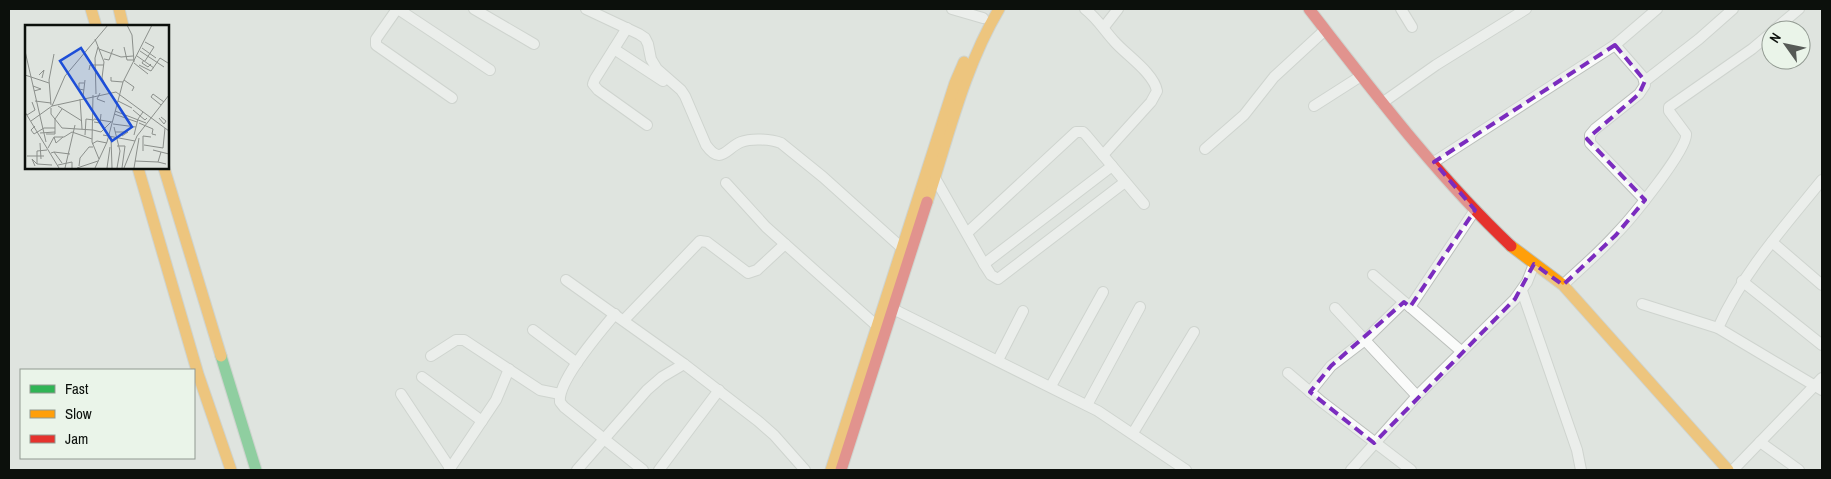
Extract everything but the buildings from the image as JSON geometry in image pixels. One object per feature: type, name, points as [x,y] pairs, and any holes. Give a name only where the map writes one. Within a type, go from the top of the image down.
[{"type":"main road","points":[[91,9],[96,25]]},
{"type":"main road","points":[[118,9],[124,25]]},
{"type":"main road","points":[[830,470],[877,326],[888,306],[936,178],[965,85],[989,26],[999,9]]},
{"type":"main road","points":[[1312,10],[1325,30],[1382,103],[1475,210],[1519,252],[1563,285],[1728,470]]},
{"type":"main road","points":[[841,470],[888,306],[902,248],[955,83],[986,14]]},
{"type":"main road","points":[[138,169],[198,374],[231,470]]},
{"type":"main road","points":[[164,169],[256,470]]},
{"type":"street","points":[[474,9],[534,44]]},
{"type":"street","points":[[586,9],[645,38],[651,59],[657,69],[681,90],[706,145],[716,155],[722,155],[742,141],[773,140],[781,142],[902,248]]},
{"type":"street","points":[[952,9],[986,14]]},
{"type":"street","points":[[1086,9],[1104,27],[1115,43],[1153,81],[1157,91],[1151,102],[1103,155]]},
{"type":"street","points":[[1104,27],[1118,9]]},
{"type":"street","points":[[1401,9],[1412,28]]},
{"type":"street","points":[[1382,103],[1436,65],[1526,9]]},
{"type":"street","points":[[1434,162],[1615,45],[1657,9]]},
{"type":"street","points":[[1645,200],[1593,148],[1589,139],[1595,129],[1639,94],[1643,89],[1645,81],[1699,39],[1733,9]]},
{"type":"street","points":[[1786,20],[1799,9]]},
{"type":"street","points":[[452,98],[376,46],[376,39],[394,10],[490,70]]},
{"type":"street","points":[[627,28],[595,79],[594,86],[647,124]]},
{"type":"street","points":[[1205,150],[1244,115],[1274,77],[1325,30]]},
{"type":"street","points":[[1563,285],[1616,235],[1645,200],[1686,140],[1686,134],[1668,111],[1669,107],[1761,41]]},
{"type":"street","points":[[1615,45],[1645,81]]},
{"type":"street","points":[[614,49],[684,96]]},
{"type":"street","points":[[1314,106],[1361,76]]},
{"type":"street","points":[[967,233],[1073,133],[1083,132],[1144,204]]},
{"type":"street","points":[[984,264],[1112,166]]},
{"type":"street","points":[[936,178],[984,264],[993,277],[1000,278],[1125,182]]},
{"type":"street","points":[[1718,328],[1742,281],[1822,180]]},
{"type":"street","points":[[726,183],[766,227],[877,326]]},
{"type":"street","points":[[1310,392],[1331,366],[1407,304],[1475,210]]},
{"type":"street","points":[[643,470],[560,402],[560,394],[569,376],[577,364],[620,317],[700,241],[707,242],[748,273],[757,270],[785,244]]},
{"type":"street","points":[[1772,242],[1822,285]]},
{"type":"street","points":[[1351,470],[1417,396],[1522,291],[1534,264]]},
{"type":"street","points":[[1372,275],[1461,352]]},
{"type":"street","points":[[566,280],[684,364],[768,429],[805,470]]},
{"type":"street","points":[[1742,281],[1822,345]]},
{"type":"street","points":[[1522,291],[1577,450],[1581,470]]},
{"type":"street","points":[[1051,386],[1103,292]]},
{"type":"street","points":[[1642,304],[1718,328],[1819,388]]},
{"type":"street","points":[[888,306],[1086,405],[1133,433],[1186,470]]},
{"type":"street","points":[[1086,405],[1140,307]]},
{"type":"street","points":[[1334,308],[1417,396]]},
{"type":"street","points":[[998,360],[1023,311]]},
{"type":"street","points":[[533,330],[577,364]]},
{"type":"street","points":[[1133,433],[1194,332]]},
{"type":"street","points":[[431,356],[456,340],[464,340],[540,390],[560,394]]},
{"type":"street","points":[[577,470],[647,390],[662,377],[684,364]]},
{"type":"street","points":[[401,394],[450,469],[497,397],[509,369]]},
{"type":"street","points":[[1288,373],[1374,443],[1412,470]]},
{"type":"street","points":[[422,377],[482,421]]},
{"type":"street","points":[[1733,470],[1760,442],[1819,388],[1822,378]]},
{"type":"street","points":[[659,470],[718,390]]},
{"type":"street","points":[[1760,442],[1799,470]]},
{"type":"highlighted area","points":[[1615,45],[1645,81],[1639,94],[1587,139],[1645,200],[1616,235],[1563,285],[1534,264],[1515,299],[1374,443],[1310,392],[1331,366],[1404,302],[1410,307],[1475,210],[1434,162]]},
{"type":"traffic: fast","points":[[221,356],[256,470]]},
{"type":"traffic: slow","points":[[91,9],[96,25]]},
{"type":"traffic: slow","points":[[119,9],[123,25]]},
{"type":"traffic: slow","points":[[927,202],[966,79],[999,9]]},
{"type":"traffic: slow","points":[[831,470],[955,83],[964,62]]},
{"type":"traffic: slow","points":[[138,169],[198,374],[231,470]]},
{"type":"traffic: slow","points":[[164,169],[221,356]]},
{"type":"traffic: slow","points":[[1511,246],[1563,285],[1728,470]]},
{"type":"traffic: jam","points":[[1309,9],[1431,161],[1483,219],[1511,246]]},
{"type":"traffic: jam","points":[[841,470],[927,202]]}]
